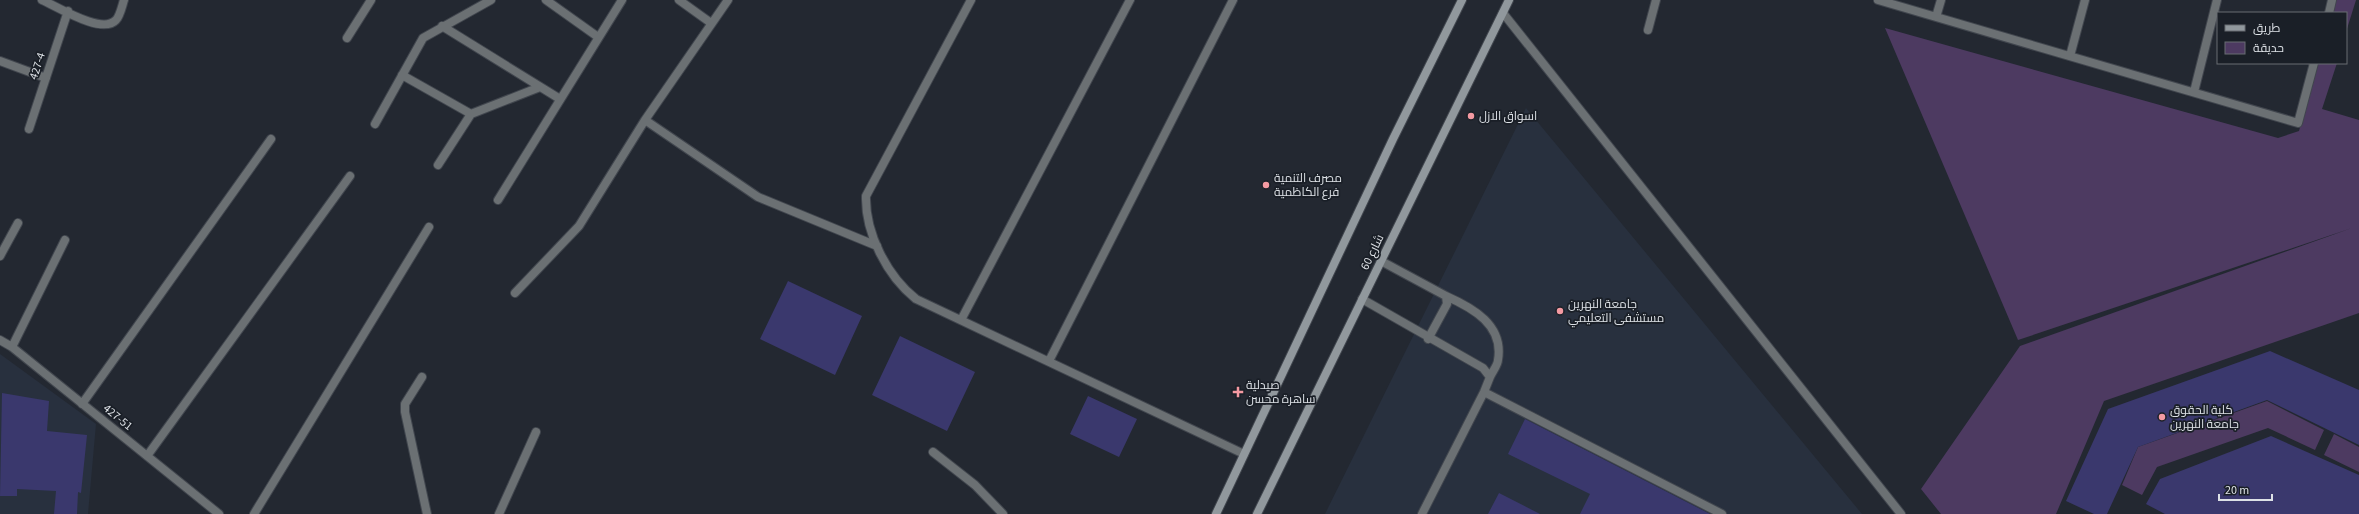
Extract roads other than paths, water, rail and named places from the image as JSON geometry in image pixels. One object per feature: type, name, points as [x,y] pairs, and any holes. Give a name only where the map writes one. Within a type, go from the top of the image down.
[{"type":"street","points":[[42,0],[94,24],[108,25],[117,20],[124,0]]},
{"type":"street","points":[[347,38],[371,0]]},
{"type":"street","points":[[375,124],[423,38],[442,26],[491,0]]},
{"type":"street","points":[[546,0],[598,37]]},
{"type":"street","points":[[498,200],[622,0]]},
{"type":"street","points":[[679,0],[711,23]]},
{"type":"street","points":[[515,293],[579,226],[645,120],[728,0]]},
{"type":"street","points":[[971,0],[866,196],[868,221],[877,246],[894,277],[903,288],[916,298],[1244,454]]},
{"type":"street","points":[[961,320],[1130,0]]},
{"type":"street","points":[[1049,361],[1233,0]]},
{"type":"street","points":[[1216,514],[1393,139],[1462,0]]},
{"type":"street","name":"شارع 60","points":[[1257,514],[1509,0]]},
{"type":"street","points":[[1648,30],[1656,0]]},
{"type":"street","points":[[1878,0],[2298,123],[2314,64]]},
{"type":"street","points":[[1936,17],[1941,0]]},
{"type":"street","points":[[2070,56],[2085,0]]},
{"type":"street","points":[[2194,92],[2217,0]]},
{"type":"street","points":[[2328,12],[2332,0]]},
{"type":"street","name":"427-4","points":[[29,129],[68,11]]},
{"type":"street","points":[[1503,13],[1901,514]]},
{"type":"street","points":[[442,26],[560,99]]},
{"type":"street","points":[[0,61],[46,78]]},
{"type":"street","points":[[402,75],[471,114]]},
{"type":"street","points":[[438,165],[471,114],[540,87]]},
{"type":"street","points":[[645,120],[758,197],[877,246]]},
{"type":"street","points":[[82,404],[270,139]]},
{"type":"street","points":[[147,456],[350,176]]},
{"type":"street","points":[[0,256],[18,223]]},
{"type":"street","points":[[254,514],[429,226]]},
{"type":"street","points":[[12,347],[65,240]]},
{"type":"street","points":[[1381,261],[1483,316],[1491,325],[1496,337],[1498,361],[1484,392],[1422,514]]},
{"type":"street","points":[[1428,339],[1447,304],[1446,296]]},
{"type":"street","points":[[1362,299],[1428,339],[1483,368],[1490,376]]},
{"type":"street","name":"427-51","points":[[0,340],[12,347],[219,514]]},
{"type":"street","points":[[422,377],[405,404],[405,412],[427,514]]},
{"type":"street","points":[[1484,392],[1722,514]]},
{"type":"street","points":[[499,514],[536,432]]},
{"type":"street","points":[[933,452],[975,485],[1003,514]]},
{"type":"place","name":"اسواق الازل","points":[[1471,116]]},
{"type":"place","name":"مصرف التنمية فرع الكاظمية","points":[[1266,185]]},
{"type":"place","name":"جامعة النهرين مستشفى التعليمي","points":[[1560,311]]},
{"type":"place","name":"صيدلية ساهرة محسن","points":[[1238,392]]},
{"type":"place","name":"كلية الحقوق جامعة النهرين","points":[[2162,417]]}]
